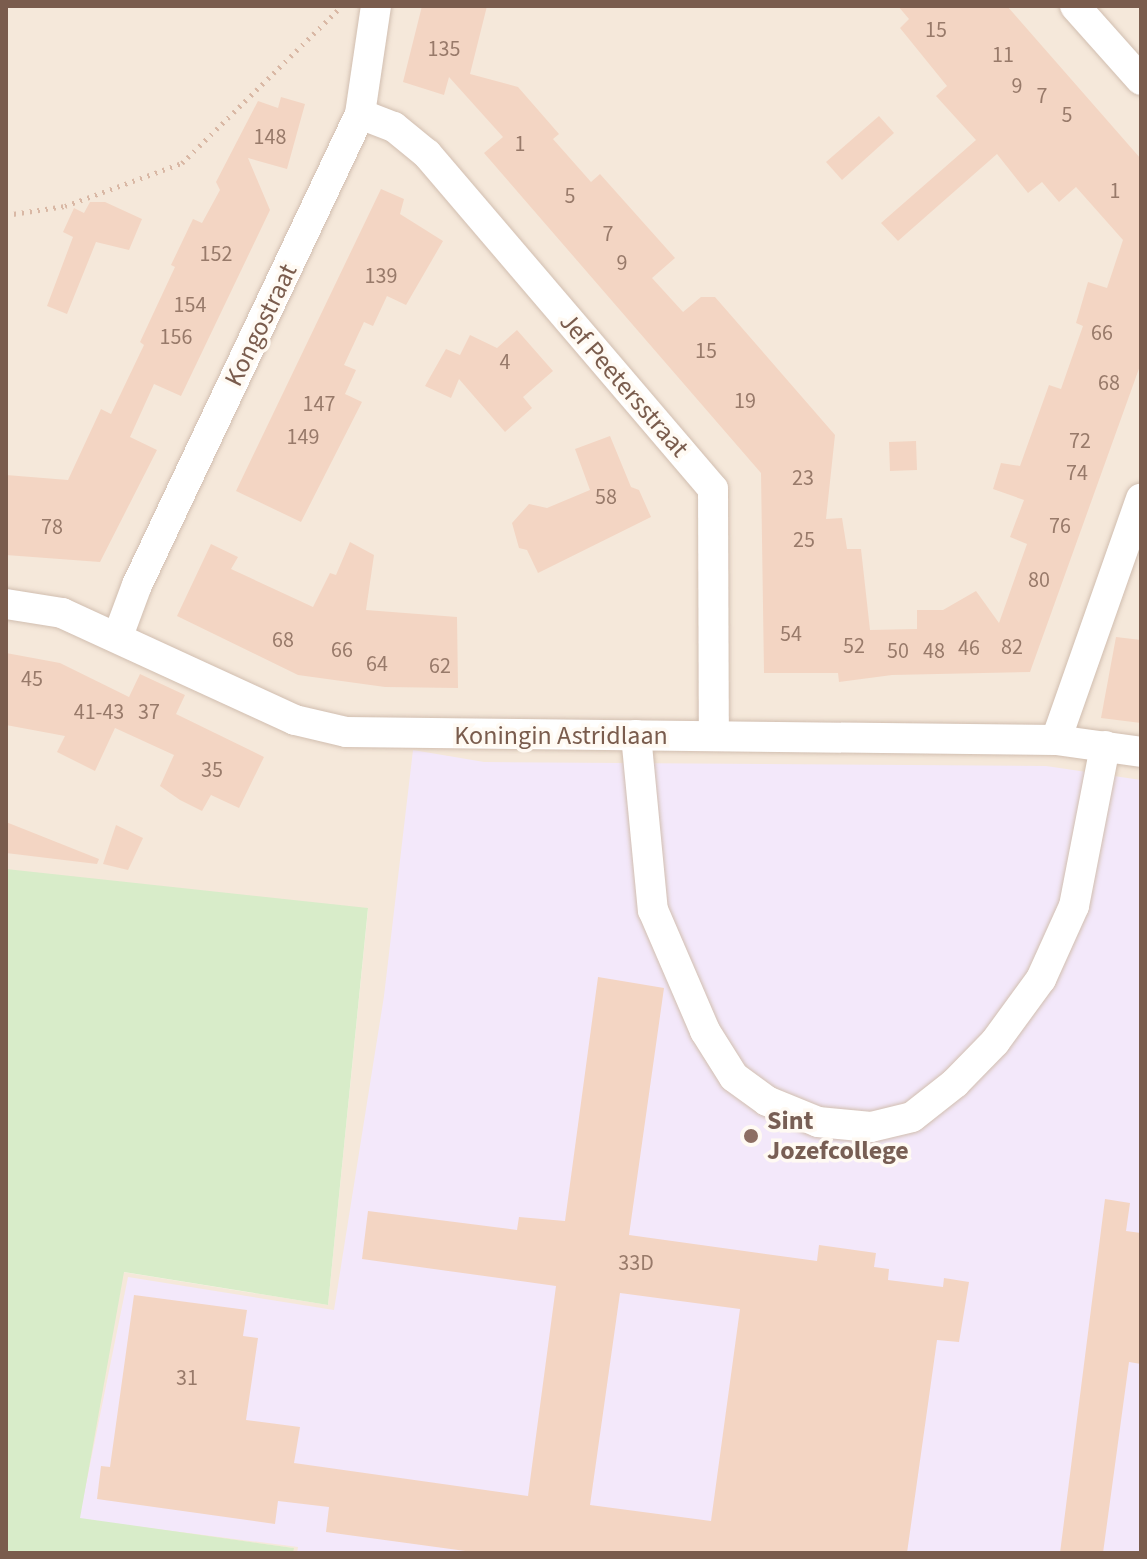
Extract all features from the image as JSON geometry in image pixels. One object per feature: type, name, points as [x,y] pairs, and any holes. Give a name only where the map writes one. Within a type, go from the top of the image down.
[{"type":"street","name":"Kongostraat","points":[[118,636],[137,585],[360,114],[376,6]]},
{"type":"street","points":[[1075,6],[1141,80]]},
{"type":"street","name":"Jef Peetersstraat","points":[[360,114],[394,127],[427,154],[713,489],[714,735]]},
{"type":"street","points":[[1056,740],[1141,499]]},
{"type":"street","name":"Koningin Astridlaan","points":[[6,604],[62,613],[118,636],[295,720],[346,732],[390,737],[714,735],[1056,740],[1141,752]]},
{"type":"street","points":[[636,735],[653,910],[705,1031],[734,1077],[767,1101],[818,1122],[871,1127],[912,1117],[955,1083],[995,1042],[1041,979],[1074,906],[1105,746]]},
{"type":"path","points":[[6,215],[65,206],[182,163],[342,6]]},
{"type":"shaded area","points":[[6,6],[1141,6],[1141,1553],[293,1553],[293,1548],[79,1519],[123,1272],[328,1305],[368,909],[6,870]]},
{"type":"shaded area","name":"Sint Jozefcollege","points":[[413,750],[484,762],[1046,766],[1141,780],[1141,1553],[297,1553],[298,1547],[79,1519],[128,1277],[334,1310],[384,996]]},
{"type":"green space","points":[[6,869],[368,908],[328,1305],[124,1272],[80,1518],[294,1548],[293,1553],[6,1553]]},
{"type":"building","points":[[422,6],[487,6],[470,74],[518,87],[559,134],[553,139],[591,182],[600,174],[675,258],[652,278],[683,312],[701,297],[715,297],[835,435],[826,519],[842,518],[847,549],[861,549],[870,630],[917,629],[917,610],[943,610],[976,591],[999,623],[1027,544],[1010,537],[1024,500],[993,489],[1001,463],[1020,466],[1049,385],[1061,389],[1083,326],[1076,323],[1088,282],[1107,288],[1123,240],[1076,187],[1059,202],[1042,182],[1028,193],[997,154],[898,241],[881,223],[976,140],[936,96],[947,86],[900,28],[909,19],[898,6],[1007,6],[1141,159],[1141,363],[1030,672],[892,675],[839,682],[838,673],[764,673],[761,473],[484,153],[503,137],[449,77],[444,95],[403,82]]},
{"type":"building","points":[[281,97],[305,104],[287,169],[248,158],[270,210],[181,396],[154,384],[130,437],[157,450],[100,562],[6,555],[6,475],[68,480],[101,409],[111,414],[144,345],[140,342],[175,267],[171,265],[193,219],[202,223],[220,190],[216,182],[258,101],[278,108]]},
{"type":"building","points":[[879,116],[894,133],[842,180],[826,162]]},
{"type":"building","points":[[381,189],[404,199],[400,214],[443,241],[406,305],[387,296],[373,326],[364,322],[344,365],[356,370],[345,394],[362,402],[301,522],[236,491]]},
{"type":"building","points":[[90,202],[105,202],[142,219],[129,250],[96,242],[67,314],[47,306],[73,237],[63,232],[74,208],[84,213]]},
{"type":"building","points":[[517,330],[553,371],[523,397],[532,408],[505,432],[459,379],[451,398],[425,386],[446,349],[460,355],[470,335],[497,348]]},
{"type":"building","points":[[610,436],[631,487],[639,490],[651,517],[538,573],[527,550],[519,548],[512,523],[529,504],[547,508],[590,490],[575,449]]},
{"type":"building","points":[[916,441],[917,470],[890,471],[889,442]]},
{"type":"building","points":[[350,542],[374,555],[366,610],[457,617],[458,688],[385,687],[298,675],[177,616],[211,544],[238,557],[231,569],[313,607],[330,573],[336,575]]},
{"type":"building","points":[[1116,637],[1141,640],[1141,723],[1101,718]]},
{"type":"building","points":[[6,653],[60,663],[129,697],[140,674],[185,695],[176,714],[264,757],[239,808],[211,795],[202,811],[180,800],[160,786],[174,755],[115,728],[95,771],[57,752],[65,736],[6,725]]},
{"type":"building","points":[[6,822],[99,859],[97,864],[6,853]]},
{"type":"building","points":[[116,825],[143,838],[128,870],[103,864]]},
{"type":"building","points":[[598,977],[664,988],[629,1235],[817,1261],[819,1245],[876,1253],[874,1267],[889,1269],[888,1280],[943,1287],[944,1278],[969,1282],[959,1342],[937,1340],[907,1553],[480,1553],[326,1532],[329,1507],[278,1501],[275,1524],[97,1499],[101,1466],[110,1467],[134,1295],[247,1310],[243,1336],[258,1338],[246,1420],[300,1427],[294,1463],[528,1496],[556,1286],[362,1259],[368,1211],[517,1230],[519,1217],[565,1221]],"holes":[[[620,1293],[740,1309],[711,1521],[590,1505]]]},
{"type":"building","points":[[1105,1199],[1130,1203],[1126,1231],[1141,1233],[1141,1364],[1129,1362],[1103,1553],[1060,1553]]},
{"type":"place","name":"Sint Jozefcollege","points":[[751,1136]]}]
